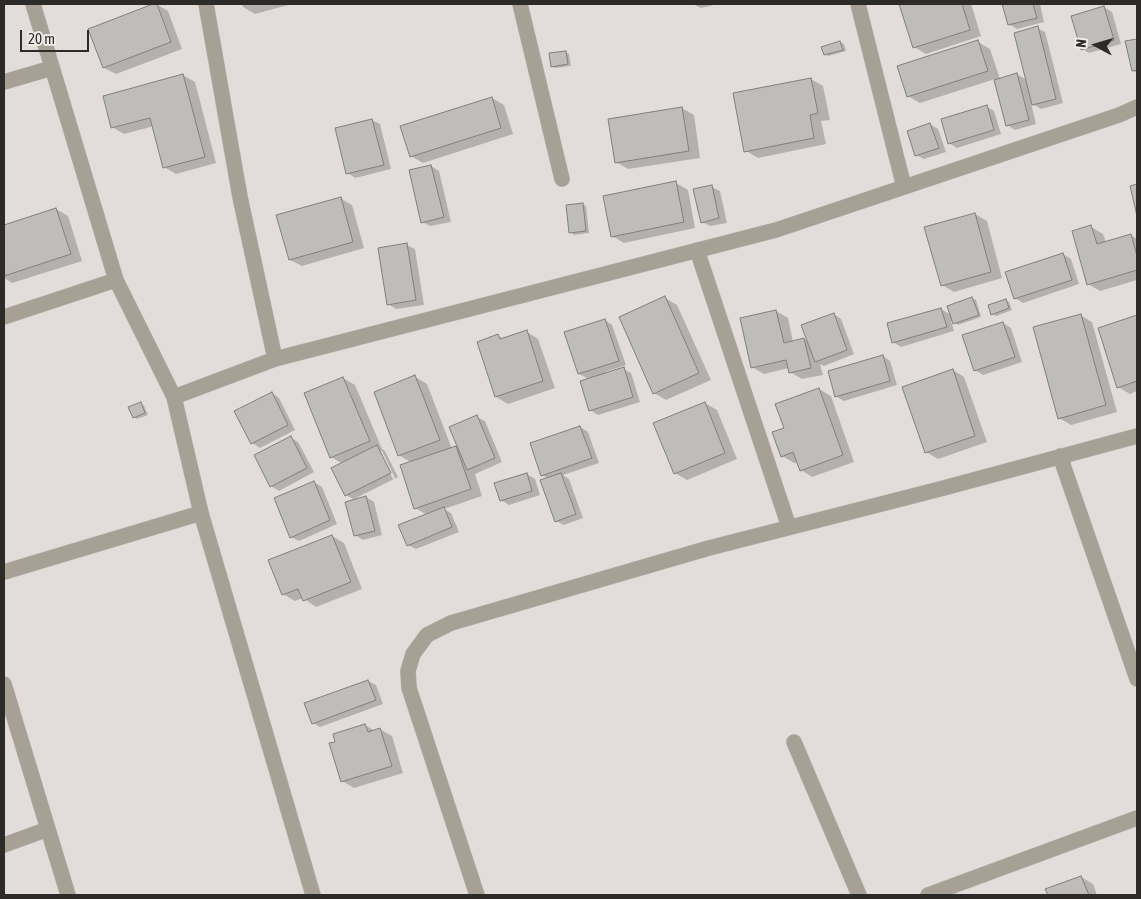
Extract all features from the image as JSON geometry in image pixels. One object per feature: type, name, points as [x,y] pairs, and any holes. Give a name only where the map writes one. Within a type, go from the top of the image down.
[{"type":"street","points":[[33,4],[116,280],[174,397],[201,513],[313,895]]},
{"type":"street","points":[[206,4],[240,197],[275,359]]},
{"type":"street","points":[[520,4],[562,179]]},
{"type":"street","points":[[858,4],[904,187]]},
{"type":"street","points":[[4,82],[52,68]]},
{"type":"street","points":[[174,397],[275,359],[776,230],[1119,115],[1137,106]]},
{"type":"street","points":[[697,250],[789,527]]},
{"type":"street","points":[[4,317],[116,280]]},
{"type":"street","points":[[477,895],[409,688],[408,671],[413,654],[428,634],[451,623],[709,548],[1137,436]]},
{"type":"street","points":[[1060,456],[1137,679]]},
{"type":"street","points":[[4,572],[201,513]]},
{"type":"street","points":[[4,684],[68,895]]},
{"type":"street","points":[[794,742],[859,895]]},
{"type":"street","points":[[928,895],[1137,818]]},
{"type":"street","points":[[4,845],[48,829]]},
{"type":"building","points":[[157,4],[171,42],[103,68],[88,29]]},
{"type":"building","points":[[899,4],[962,4],[970,30],[913,48]]},
{"type":"building","points":[[1002,4],[1033,4],[1037,18],[1008,25]]},
{"type":"building","points":[[1104,6],[1114,40],[1081,50],[1071,16]]},
{"type":"building","points":[[1038,26],[1056,99],[1032,105],[1014,33]]},
{"type":"building","points":[[1137,39],[1137,70],[1132,71],[1125,41]]},
{"type":"building","points":[[978,40],[988,71],[907,97],[897,66]]},
{"type":"building","points":[[840,41],[843,50],[824,55],[821,47]]},
{"type":"building","points":[[566,51],[568,64],[551,67],[549,53]]},
{"type":"building","points":[[1017,73],[1029,120],[1006,126],[994,80]]},
{"type":"building","points":[[183,74],[205,157],[163,168],[150,118],[111,128],[103,96]]},
{"type":"building","points":[[811,78],[818,113],[810,115],[814,138],[744,152],[733,93]]},
{"type":"building","points":[[492,97],[501,128],[410,157],[400,126]]},
{"type":"building","points":[[987,105],[994,130],[948,144],[941,119]]},
{"type":"building","points":[[682,107],[689,151],[615,163],[608,119]]},
{"type":"building","points":[[372,119],[384,165],[346,174],[335,128]]},
{"type":"building","points":[[930,123],[939,148],[915,156],[907,131]]},
{"type":"building","points":[[431,165],[444,217],[421,223],[409,170]]},
{"type":"building","points":[[676,181],[684,222],[611,237],[603,196]]},
{"type":"building","points":[[1137,184],[1137,216],[1130,186]]},
{"type":"building","points":[[712,185],[719,218],[701,223],[693,189]]},
{"type":"building","points":[[341,197],[353,242],[289,260],[276,215]]},
{"type":"building","points":[[583,203],[586,231],[569,233],[566,205]]},
{"type":"building","points":[[56,208],[71,254],[4,276],[4,225]]},
{"type":"building","points":[[975,213],[991,272],[941,286],[924,227]]},
{"type":"building","points":[[1091,225],[1097,244],[1131,234],[1137,256],[1137,270],[1087,285],[1072,231]]},
{"type":"building","points":[[407,243],[416,300],[387,305],[378,248]]},
{"type":"building","points":[[1063,253],[1072,280],[1014,299],[1005,272]]},
{"type":"building","points":[[665,296],[699,373],[653,394],[619,317]]},
{"type":"building","points":[[972,297],[979,315],[953,324],[947,306]]},
{"type":"building","points":[[1006,299],[1009,308],[991,315],[988,305]]},
{"type":"building","points":[[941,308],[947,327],[892,343],[887,323]]},
{"type":"building","points":[[776,310],[784,343],[804,338],[811,368],[789,373],[786,360],[751,368],[740,318]]},
{"type":"building","points":[[834,313],[847,350],[815,362],[801,325]]},
{"type":"building","points":[[1081,314],[1106,405],[1058,419],[1033,327]]},
{"type":"building","points":[[1137,315],[1137,381],[1117,388],[1098,328]]},
{"type":"building","points":[[605,319],[619,361],[578,374],[564,332]]},
{"type":"building","points":[[1003,322],[1015,357],[974,371],[962,335]]},
{"type":"building","points":[[527,330],[543,381],[495,397],[477,342],[498,334],[500,339]]},
{"type":"building","points":[[883,355],[890,381],[835,397],[828,371]]},
{"type":"building","points":[[624,367],[633,397],[589,411],[580,381]]},
{"type":"building","points":[[953,369],[975,436],[925,453],[902,387]]},
{"type":"building","points":[[415,375],[440,440],[398,456],[374,392]]},
{"type":"building","points":[[343,377],[370,441],[330,458],[304,393]]},
{"type":"building","points":[[819,388],[843,455],[800,471],[793,452],[781,457],[772,432],[784,428],[775,404]]},
{"type":"building","points":[[272,392],[288,425],[251,444],[234,411]]},
{"type":"building","points":[[141,402],[145,413],[133,418],[128,407]]},
{"type":"building","points":[[705,402],[725,453],[674,474],[653,423]]},
{"type":"building","points":[[477,415],[495,458],[467,470],[449,427]]},
{"type":"building","points":[[580,426],[592,458],[541,476],[530,443]]},
{"type":"building","points":[[291,436],[307,468],[270,487],[254,455]]},
{"type":"building","points":[[377,445],[391,473],[345,496],[331,468]]},
{"type":"building","points":[[456,446],[471,489],[414,509],[400,465]]},
{"type":"building","points":[[527,473],[532,491],[500,501],[494,483]]},
{"type":"building","points":[[561,473],[576,514],[555,522],[540,480]]},
{"type":"building","points":[[314,481],[330,520],[290,538],[274,498]]},
{"type":"building","points":[[366,496],[375,531],[354,536],[345,502]]},
{"type":"building","points":[[444,507],[452,527],[407,546],[398,525]]},
{"type":"building","points":[[332,535],[351,582],[303,601],[298,589],[282,595],[268,560]]},
{"type":"building","points":[[368,680],[376,700],[312,724],[304,703]]},
{"type":"building","points":[[365,724],[368,732],[380,728],[392,766],[341,782],[329,743],[335,742],[333,734]]},
{"type":"building","points":[[1081,876],[1089,895],[1048,895],[1045,889]]}]
